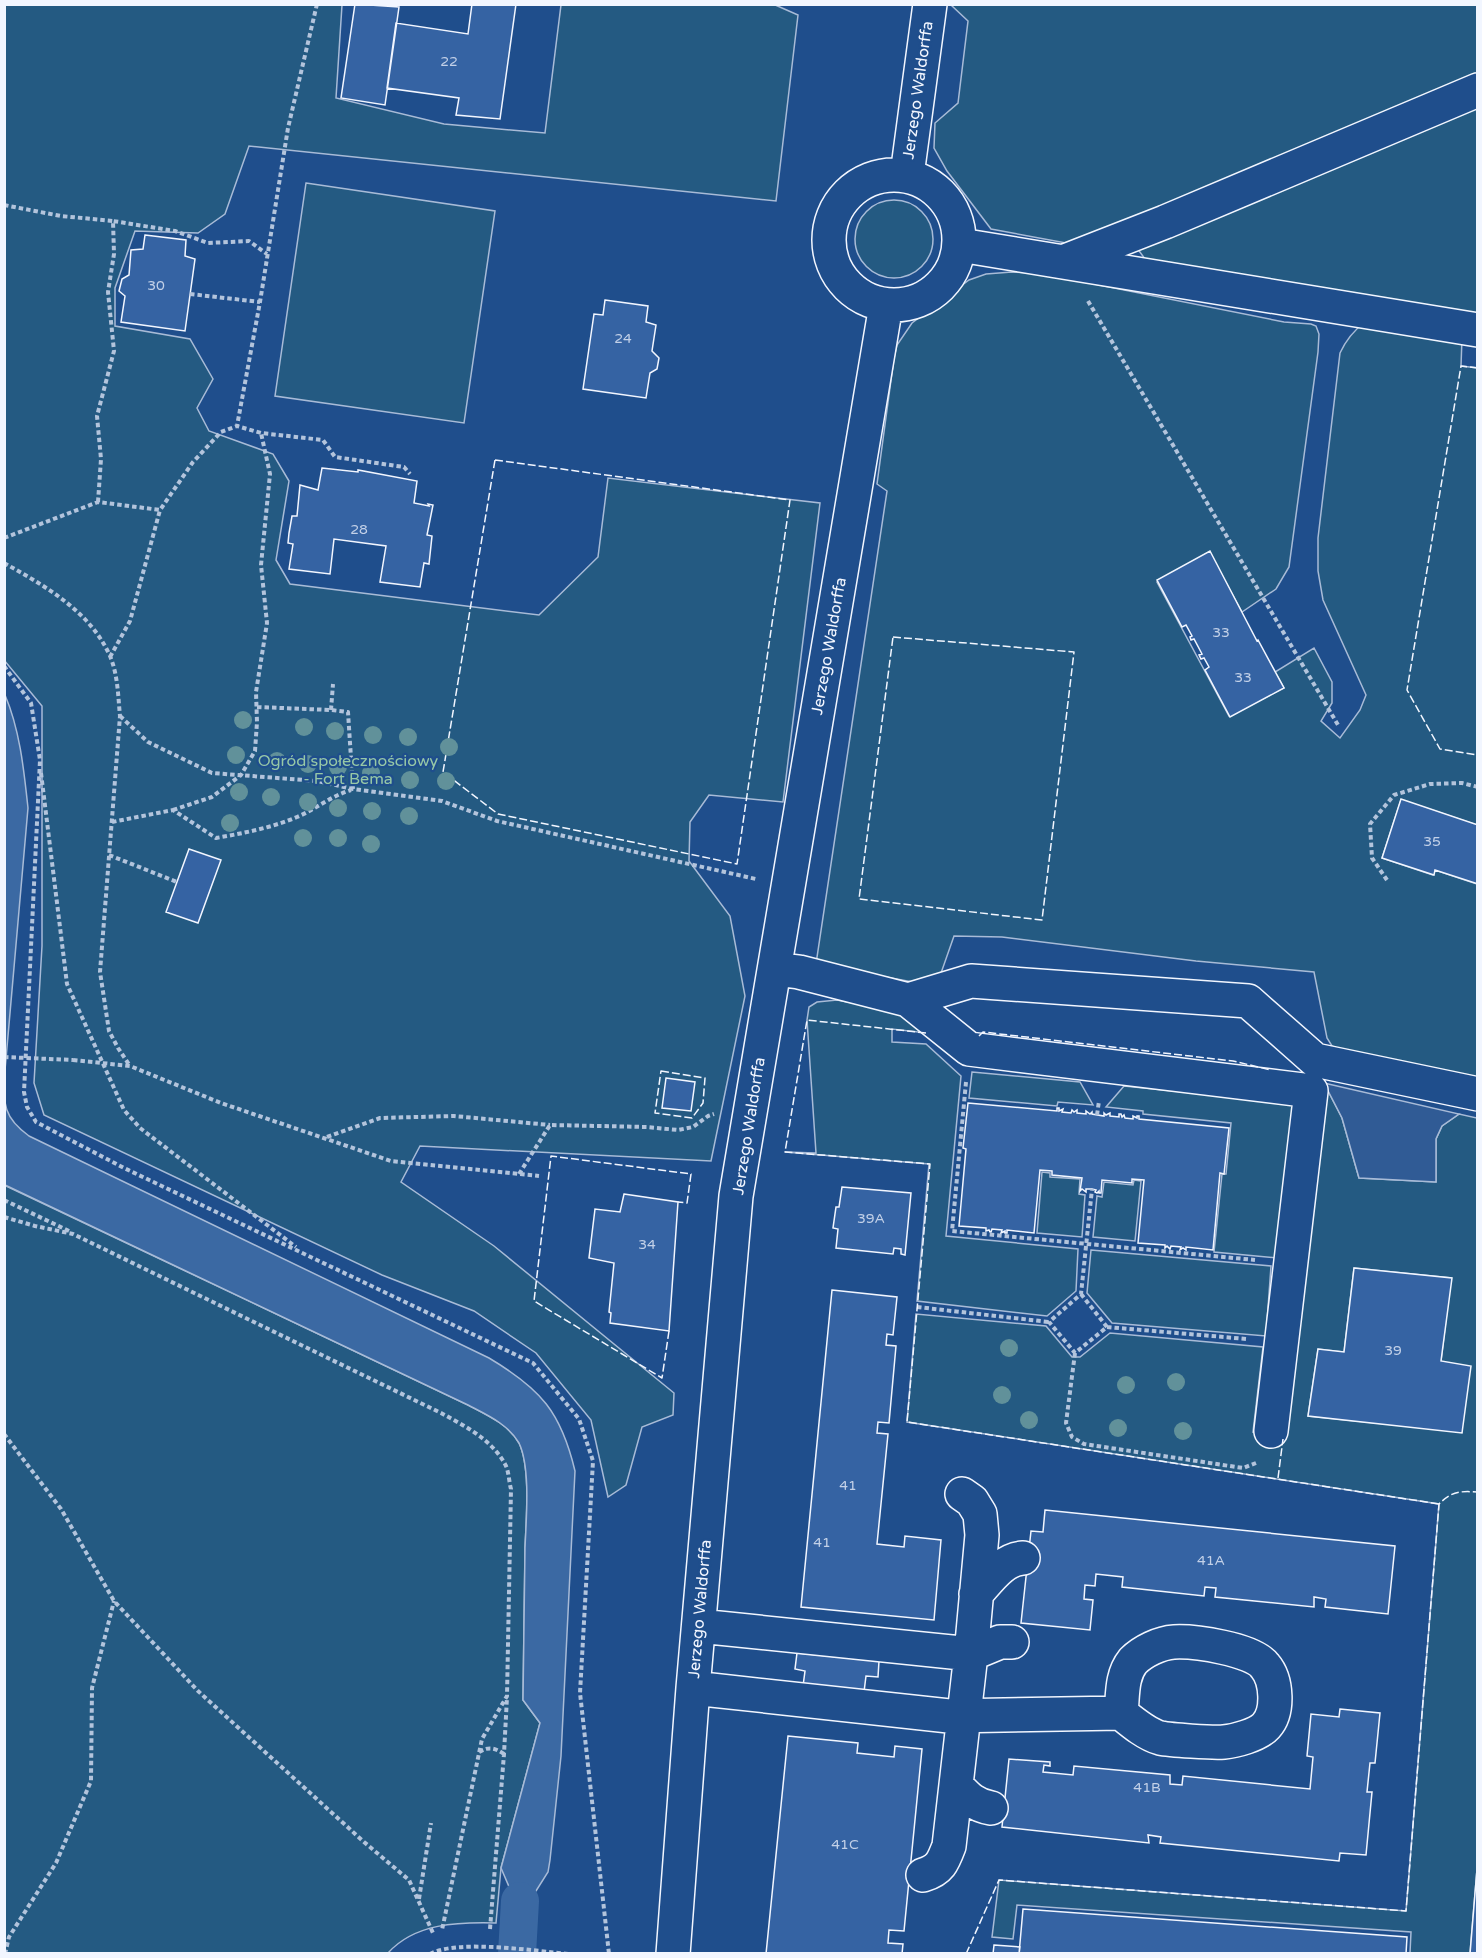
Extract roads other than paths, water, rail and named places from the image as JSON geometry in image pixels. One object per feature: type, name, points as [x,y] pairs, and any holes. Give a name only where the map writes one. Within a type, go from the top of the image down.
[{"type":"street","name":"Jerzego Waldorffa","points":[[907,176],[930,4]]},
{"type":"street","points":[[1065,261],[1165,222],[1352,141],[1478,90]]},
{"type":"street","points":[[885,175],[907,176],[925,182],[940,193],[952,207],[958,225],[960,244],[955,265],[944,283],[927,297],[908,304],[886,306],[867,300],[850,288],[837,273],[830,254],[829,234],[834,212],[847,194],[864,181],[885,175]]},
{"type":"street","points":[[960,244],[1478,330]]},
{"type":"street","name":"Jerzego Waldorffa","points":[[673,1953],[693,1688],[736,1196],[886,306]]},
{"type":"street","points":[[775,969],[799,972],[908,1000],[969,1049],[1311,1091],[1272,1431]]},
{"type":"street","points":[[908,1000],[971,981],[1248,1001],[1315,1060],[1478,1094]]},
{"type":"street","points":[[922,1875],[942,1865],[949,1846],[971,1654],[982,1535],[980,1514],[972,1501],[962,1494]]},
{"type":"street","points":[[976,1594],[1004,1566],[1015,1559],[1023,1558]]},
{"type":"street","points":[[699,1626],[971,1654],[1000,1642],[1012,1642]]},
{"type":"street","points":[[693,1688],[949,1716],[1121,1713],[1139,1727],[1159,1738],[1223,1743],[1247,1737],[1266,1726],[1275,1706],[1274,1684],[1265,1665],[1250,1653],[1230,1648],[1174,1642],[1154,1647],[1135,1660],[1124,1674],[1121,1713]]},
{"type":"street","points":[[956,1785],[979,1806],[991,1808]]},
{"type":"waterway","points":[[517,1954],[520,1901]]},
{"type":"park label","name":"Ogród społecznościowy - Fort Bema","points":[[348,770]]}]
